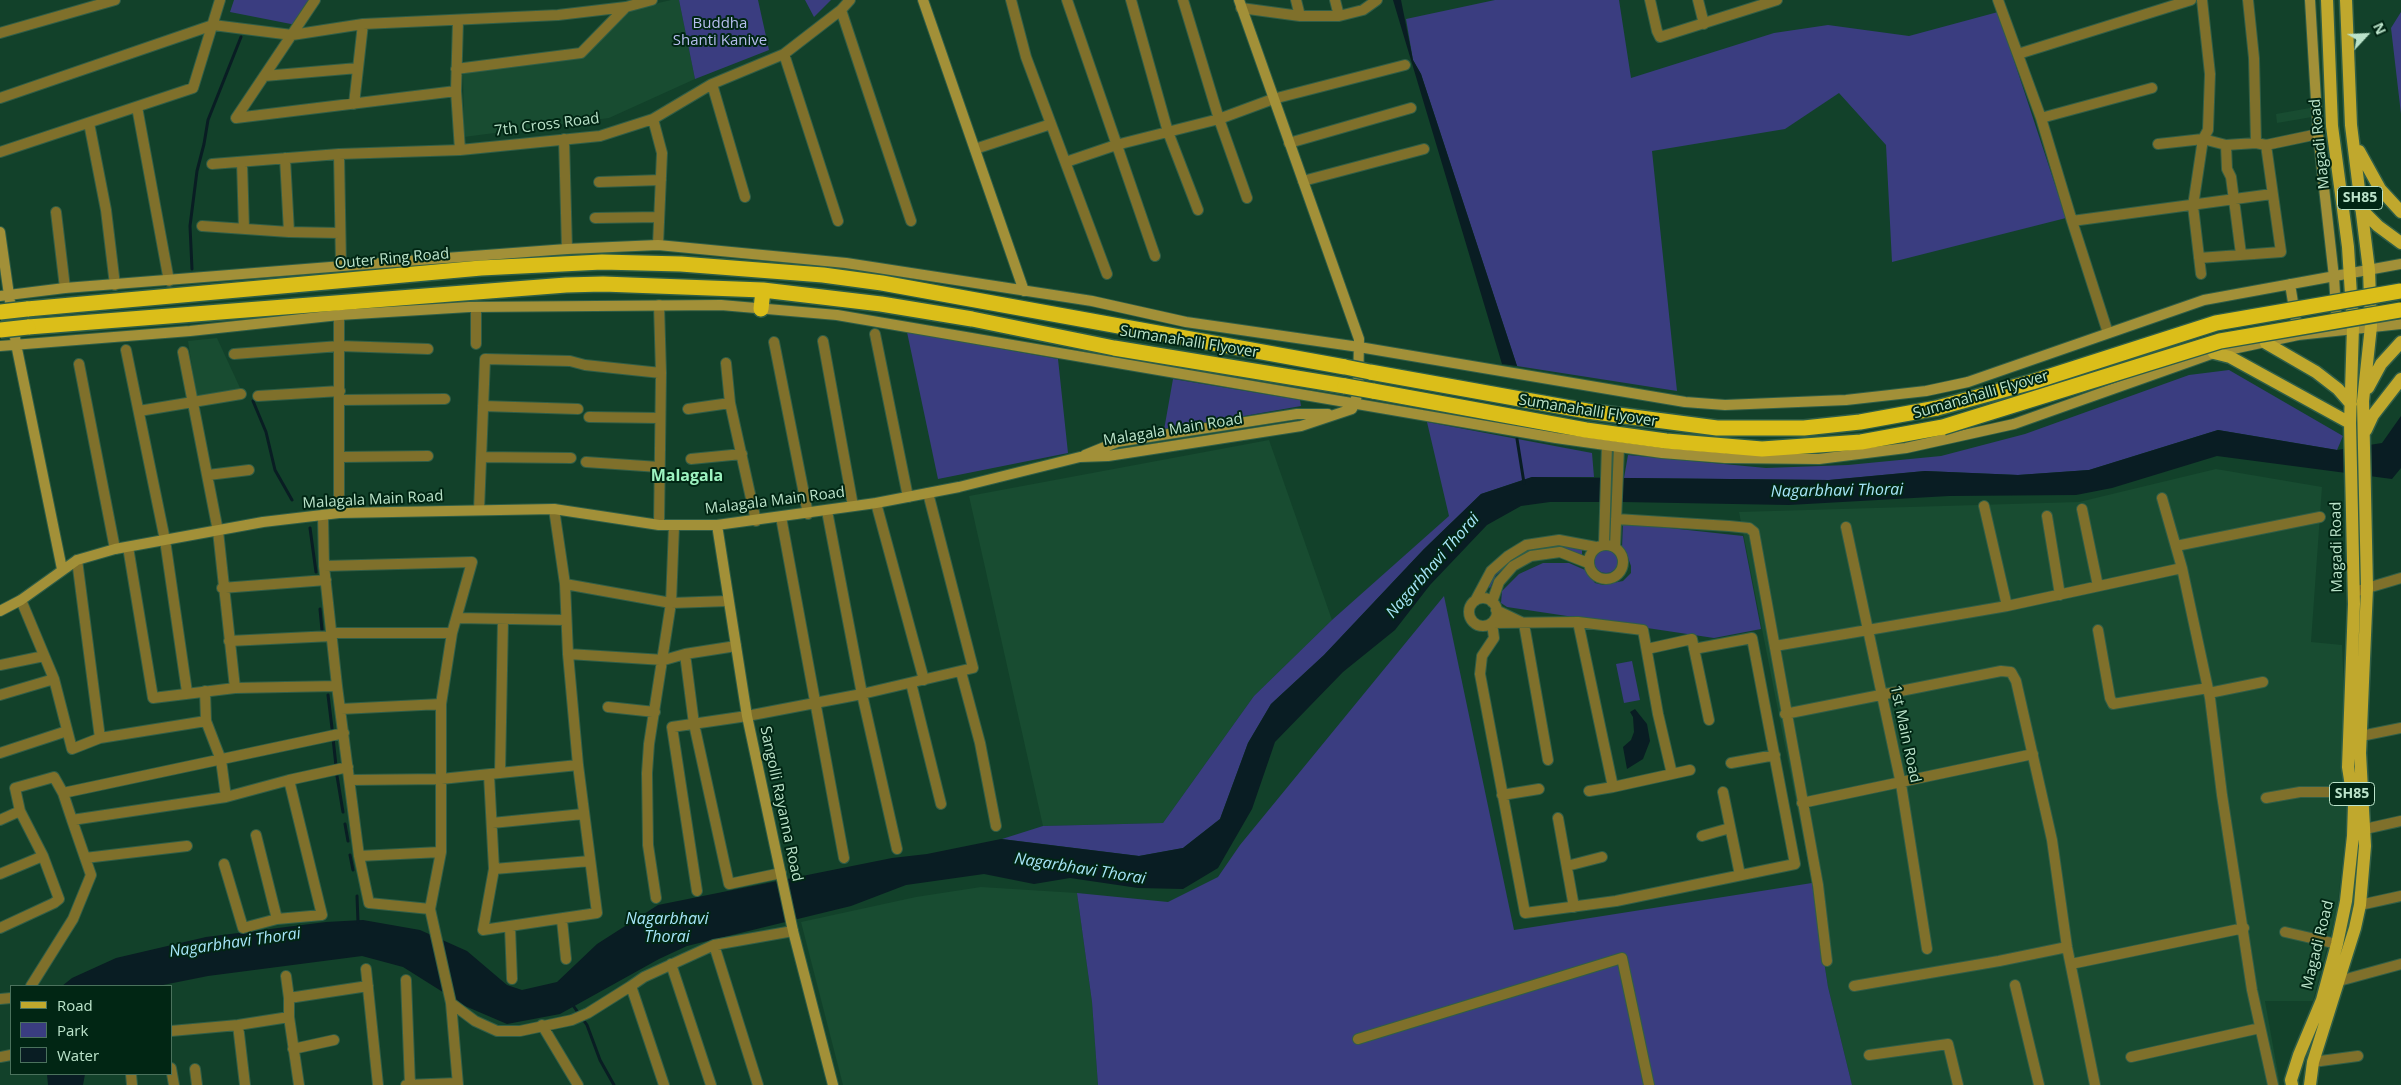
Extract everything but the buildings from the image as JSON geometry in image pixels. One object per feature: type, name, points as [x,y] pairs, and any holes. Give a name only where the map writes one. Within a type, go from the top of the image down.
[{"type":"highway","name":"Outer Ring Road","points":[[0,312],[181,294],[561,264],[789,265]]},
{"type":"highway","name":"Sumanahalli Flyover","points":[[789,265],[1587,411],[1717,428],[1804,428],[1860,422],[1937,408],[2032,382],[2216,323],[2401,292]]},
{"type":"highway","points":[[0,330],[566,285],[604,284],[763,290],[761,309]]},
{"type":"highway","name":"Sumanahalli Flyover","points":[[763,290],[791,292],[944,314],[1114,348],[1346,386],[1586,430],[1762,449],[1861,442],[1943,427],[2220,341],[2401,310]]},
{"type":"main road","name":"Magadi Road","points":[[2310,1085],[2313,1062],[2339,981],[2360,905],[2365,830],[2361,736],[2367,588],[2351,440],[2350,404],[2353,327],[2350,274],[2332,126],[2327,0]]},
{"type":"main road","name":"Magadi Road","points":[[2292,1085],[2291,1080],[2299,1055],[2322,1000],[2337,944],[2346,901],[2353,836],[2352,792],[2348,767],[2348,711],[2358,495],[2365,436],[2364,401],[2371,326],[2369,270],[2351,125],[2346,0]]},
{"type":"main road","points":[[2351,125],[2359,152],[2368,171],[2380,189],[2401,212]]},
{"type":"main road","points":[[2361,209],[2378,226],[2401,243]]},
{"type":"main road","points":[[2266,342],[2316,372],[2338,389],[2350,404]]},
{"type":"main road","points":[[2364,401],[2381,364],[2401,342]]},
{"type":"main road","points":[[2214,353],[2230,357],[2249,366],[2350,423]]},
{"type":"main road","points":[[2365,436],[2373,415],[2401,379]]},
{"type":"street","points":[[0,33],[115,0]]},
{"type":"street","points":[[0,152],[193,88],[220,0]]},
{"type":"street","points":[[315,0],[236,118],[456,91]]},
{"type":"street","points":[[0,98],[213,25],[292,34],[363,24],[558,15],[626,7],[652,0]]},
{"type":"street","name":"7th Cross Road","points":[[212,164],[339,154],[460,150],[600,136],[653,119],[712,84],[784,54],[841,10],[850,0]]},
{"type":"street","points":[[923,0],[1024,291]]},
{"type":"street","points":[[1011,0],[1026,56],[1107,274]]},
{"type":"street","points":[[1067,0],[1155,256]]},
{"type":"street","points":[[1130,0],[1168,132],[1198,210]]},
{"type":"street","points":[[1183,0],[1219,119],[1247,198]]},
{"type":"street","points":[[1296,0],[1300,16]]},
{"type":"street","points":[[1335,0],[1339,16]]},
{"type":"street","points":[[1240,4],[1300,16],[1339,16],[1363,10],[1377,0]]},
{"type":"street","points":[[1650,0],[1660,38],[1777,0]]},
{"type":"street","points":[[1698,0],[1704,24]]},
{"type":"street","points":[[1998,0],[2041,118],[2108,333]]},
{"type":"street","points":[[2018,54],[2191,0]]},
{"type":"street","points":[[2201,274],[2193,206],[2203,140],[2208,130],[2210,74],[2202,0]]},
{"type":"street","points":[[2200,258],[2281,252],[2272,194],[2261,144],[2248,0]]},
{"type":"street","name":"Magadi Road","points":[[2310,0],[2318,134],[2334,277],[2337,330]]},
{"type":"street","points":[[1240,4],[1359,339],[1358,393],[1355,404]]},
{"type":"street","points":[[456,69],[581,53],[626,7]]},
{"type":"street","points":[[841,10],[911,221]]},
{"type":"street","points":[[458,21],[456,91],[460,150]]},
{"type":"street","points":[[354,104],[363,24]]},
{"type":"street","points":[[784,54],[838,221]]},
{"type":"street","points":[[1066,162],[1116,144],[1219,119],[1273,99],[1405,65]]},
{"type":"street","points":[[264,76],[358,68]]},
{"type":"street","points":[[712,84],[745,197]]},
{"type":"street","points":[[2041,118],[2152,88]]},
{"type":"street","points":[[137,107],[169,280]]},
{"type":"street","points":[[1289,143],[1411,108]]},
{"type":"street","points":[[653,119],[662,153],[658,245]]},
{"type":"street","points":[[89,123],[106,210],[115,285]]},
{"type":"street","points":[[975,149],[1051,124]]},
{"type":"street","points":[[2158,144],[2203,140],[2226,145],[2261,144],[2318,134]]},
{"type":"street","points":[[564,139],[566,249]]},
{"type":"street","points":[[2226,145],[2227,169],[2231,177],[2241,254]]},
{"type":"street","points":[[1303,181],[1424,149]]},
{"type":"street","points":[[339,154],[341,266]]},
{"type":"street","points":[[285,158],[289,232]]},
{"type":"street","points":[[242,162],[244,229]]},
{"type":"street","points":[[599,182],[661,180]]},
{"type":"street","points":[[2072,221],[2234,201],[2272,194]]},
{"type":"street","points":[[56,212],[65,288]]},
{"type":"street","points":[[595,218],[659,217]]},
{"type":"street","points":[[202,226],[289,232],[340,233]]},
{"type":"street","points":[[0,232],[4,296],[16,344],[62,569]]},
{"type":"street","points":[[4,296],[65,288],[341,266],[566,249],[658,245],[789,265],[846,263],[1092,301],[1186,322],[1359,347],[1685,402],[1725,405],[1846,400],[1926,391],[1968,382],[2204,300],[2401,264]]},
{"type":"street","points":[[2290,284],[2298,335]]},
{"type":"street","points":[[659,305],[661,373],[659,525]]},
{"type":"street","points":[[0,346],[190,331],[339,315],[476,307],[721,305],[836,315],[978,338],[1516,431],[1607,450],[1725,458],[1820,459],[1906,448],[2014,424],[2214,353],[2298,335],[2353,327],[2401,324]]},
{"type":"street","points":[[476,307],[476,344]]},
{"type":"street","points":[[339,315],[339,513]]},
{"type":"street","points":[[875,334],[908,496]]},
{"type":"street","points":[[823,341],[853,506]]},
{"type":"street","points":[[774,342],[808,514]]},
{"type":"street","points":[[234,354],[340,346],[428,348]]},
{"type":"street","points":[[126,350],[165,540],[187,692]]},
{"type":"street","points":[[183,352],[218,531],[222,588],[235,688]]},
{"type":"street","points":[[479,510],[485,359],[570,361],[585,365],[661,373]]},
{"type":"street","points":[[726,363],[730,404],[756,521]]},
{"type":"street","points":[[79,364],[115,549]]},
{"type":"street","points":[[139,411],[241,394]]},
{"type":"street","points":[[258,396],[340,395],[445,399]]},
{"type":"street","points":[[688,409],[730,404]]},
{"type":"street","name":"Malagala Main Road","points":[[0,611],[21,600],[77,560],[115,549],[263,522],[339,513],[554,509],[659,525],[717,526],[808,514],[928,493],[1080,457],[1117,442],[1297,414],[1336,414],[1352,409],[1355,404]]},
{"type":"street","points":[[483,406],[578,409]]},
{"type":"street","points":[[588,417],[660,418]]},
{"type":"street","points":[[1588,563],[1592,552],[1600,546],[1604,516],[1607,450]]},
{"type":"street","points":[[1616,547],[1619,451]]},
{"type":"street","points":[[691,459],[742,454]]},
{"type":"street","points":[[340,457],[428,456]]},
{"type":"street","points":[[481,457],[571,458]]},
{"type":"street","points":[[586,462],[659,467]]},
{"type":"street","points":[[208,475],[248,470]]},
{"type":"street","points":[[653,727],[672,727],[747,716],[862,694],[973,668],[928,493]]},
{"type":"street","points":[[2162,498],[2182,568],[2208,690],[2252,990],[2273,1085]]},
{"type":"street","points":[[876,503],[924,680]]},
{"type":"street","points":[[1984,506],[2007,606]]},
{"type":"street","points":[[489,775],[494,869],[483,930],[562,920],[598,912],[583,814],[568,654],[565,584],[554,509]]},
{"type":"street","points":[[2082,509],[2098,586]]},
{"type":"street","points":[[827,511],[862,694],[897,849]]},
{"type":"street","points":[[323,516],[324,566],[337,686],[342,709],[359,856],[369,903],[430,910]]},
{"type":"street","points":[[2047,516],[2060,595]]},
{"type":"street","points":[[782,517],[814,703],[844,858]]},
{"type":"street","points":[[1616,517],[1751,528],[1755,535],[1785,714],[1818,886],[1827,961]]},
{"type":"street","points":[[2176,546],[2320,517]]},
{"type":"street","points":[[656,898],[648,844],[647,773],[671,603],[674,526]]},
{"type":"street","name":"Sangolli Rayanna Road","points":[[717,526],[747,716],[781,876],[833,1085]]},
{"type":"street","name":"1st Main Road","points":[[1846,528],[1866,629],[1901,784],[1927,949]]},
{"type":"street","points":[[1672,774],[1658,714],[1643,630],[1578,622],[1492,623],[1484,626],[1472,621],[1469,612],[1491,571],[1508,556],[1526,545],[1559,540],[1616,547],[1620,551],[1624,562],[1620,573],[1615,577],[1604,579],[1593,574],[1588,563],[1560,552],[1531,556],[1513,566],[1499,582],[1492,623],[1494,638],[1482,656],[1480,674],[1525,913],[1616,901],[1796,864],[1752,638],[1694,649]]},
{"type":"street","points":[[128,547],[153,698],[187,692],[235,688],[337,686]]},
{"type":"street","points":[[77,560],[100,738]]},
{"type":"street","points":[[324,566],[472,562],[452,633],[441,704],[441,852],[430,910],[432,928],[451,1003],[458,1084],[406,1085]]},
{"type":"street","points":[[1775,646],[2007,606],[2182,568]]},
{"type":"street","points":[[2354,592],[2401,578]]},
{"type":"street","points":[[222,588],[326,580]]},
{"type":"street","points":[[565,584],[671,603],[728,600]]},
{"type":"street","points":[[1475,601],[1484,598],[1524,624],[1548,760]]},
{"type":"street","points":[[21,600],[54,679],[72,749],[100,738],[206,721]]},
{"type":"street","points":[[457,618],[566,620]]},
{"type":"street","points":[[500,773],[503,619]]},
{"type":"street","points":[[1578,622],[1613,786]]},
{"type":"street","points":[[2098,630],[2113,704],[2263,682]]},
{"type":"street","points":[[230,641],[332,634],[452,633]]},
{"type":"street","points":[[1647,649],[1692,639],[1709,720]]},
{"type":"street","points":[[568,654],[664,660],[685,654],[736,646]]},
{"type":"street","points":[[685,654],[694,724],[729,884],[781,876]]},
{"type":"street","points":[[0,665],[44,656]]},
{"type":"street","points":[[1785,714],[2001,671],[2012,672],[2016,681],[2052,840],[2067,947],[2095,1085]]},
{"type":"street","points":[[961,672],[980,743],[996,826]]},
{"type":"street","points":[[0,695],[54,679]]},
{"type":"street","points":[[911,683],[942,804]]},
{"type":"street","points":[[206,691],[206,721],[221,760],[226,797]]},
{"type":"street","points":[[342,709],[441,704]]},
{"type":"street","points":[[608,707],[656,712]]},
{"type":"street","points":[[672,727],[697,891]]},
{"type":"street","points":[[2361,736],[2401,728]]},
{"type":"street","points":[[0,754],[67,731]]},
{"type":"street","points":[[63,792],[344,733]]},
{"type":"street","points":[[1772,743],[1790,740]]},
{"type":"street","points":[[1802,803],[1901,784],[2033,754]]},
{"type":"street","points":[[1731,763],[1775,755]]},
{"type":"street","points":[[350,780],[441,779],[578,765]]},
{"type":"street","points":[[72,820],[226,797],[348,767]]},
{"type":"street","points":[[1589,791],[1690,770]]},
{"type":"street","points":[[0,928],[59,899],[42,856],[20,811],[16,788],[54,777],[63,792],[91,874],[73,919],[32,985]]},
{"type":"street","points":[[224,864],[243,928],[277,919],[322,915],[289,780]]},
{"type":"street","points":[[1502,795],[1539,789]]},
{"type":"street","points":[[1723,792],[1740,875]]},
{"type":"street","points":[[2266,798],[2300,792],[2352,792]]},
{"type":"street","points":[[0,820],[20,811]]},
{"type":"street","points":[[492,824],[583,814]]},
{"type":"street","points":[[1558,818],[1574,907]]},
{"type":"street","points":[[2365,830],[2401,821]]},
{"type":"street","points":[[1702,836],[1730,828]]},
{"type":"street","points":[[256,835],[277,919]]},
{"type":"street","points":[[85,858],[187,846]]},
{"type":"street","points":[[359,856],[441,852]]},
{"type":"street","points":[[0,874],[42,856]]},
{"type":"street","points":[[1567,866],[1602,857]]},
{"type":"street","points":[[494,869],[590,861]]},
{"type":"street","points":[[2360,905],[2401,896]]},
{"type":"street","points":[[562,920],[566,958]]},
{"type":"street","points":[[510,926],[512,979]]},
{"type":"street","points":[[451,1003],[475,1021],[497,1031],[520,1031],[572,1020],[588,1013],[644,977],[671,964],[714,946],[793,927]]},
{"type":"street","points":[[2071,964],[2244,928]]},
{"type":"street","points":[[2285,932],[2337,944]]},
{"type":"street","points":[[714,946],[758,1085]]},
{"type":"street","points":[[1854,986],[1999,961],[2067,947]]},
{"type":"street","points":[[1358,1039],[1622,958],[1650,1085]]},
{"type":"street","points":[[671,964],[711,1085]]},
{"type":"street","points":[[2339,981],[2401,964]]},
{"type":"street","points":[[366,968],[378,1085]]},
{"type":"street","points":[[286,976],[289,1017],[299,1085]]},
{"type":"street","points":[[406,980],[410,1085]]},
{"type":"street","points":[[289,998],[368,986]]},
{"type":"street","points":[[631,986],[664,1085]]},
{"type":"street","points":[[2015,986],[2039,1085]]},
{"type":"street","points":[[172,1031],[238,1025],[289,1017]]},
{"type":"street","points":[[238,1025],[245,1085]]},
{"type":"street","points":[[542,1025],[578,1085]]},
{"type":"street","points":[[2130,1058],[2260,1028]]},
{"type":"street","points":[[293,1049],[334,1040]]},
{"type":"street","points":[[1869,1055],[1948,1044],[1958,1085]]},
{"type":"street","points":[[2313,1062],[2358,1056]]},
{"type":"street","points":[[195,1069],[197,1085]]},
{"type":"shaded area","points":[[671,0],[679,0],[695,79],[609,118],[464,137],[463,73],[583,58],[629,10]]},
{"type":"shaded area","points":[[2310,108],[2312,117],[2277,123],[2276,114]]},
{"type":"shaded area","points":[[217,338],[241,390],[197,398],[188,341]]},
{"type":"shaded area","points":[[1269,440],[1332,620],[1254,696],[1163,823],[1043,826],[969,496]]},
{"type":"shaded area","points":[[2216,469],[2322,487],[2311,642],[2342,645],[2349,803],[2337,910],[2313,1001],[2265,1001],[2280,1085],[1852,1085],[1828,987],[1812,883],[1739,512],[2079,502]]},
{"type":"shaded area","points":[[981,887],[1077,893],[1092,1002],[1098,1085],[843,1085],[801,922],[916,897]]},
{"type":"green space","points":[[234,0],[310,0],[296,25],[230,12]]},
{"type":"green space","name":"Buddha Shanti Kanive","points":[[679,0],[758,0],[769,50],[695,79]]},
{"type":"green space","name":"Buddha Shanti Kanive","points":[[805,0],[831,0],[814,17]]},
{"type":"green space","points":[[1495,0],[1619,0],[1631,78],[1774,33],[1828,25],[1909,36],[1998,12],[2066,218],[1892,262],[1886,145],[1839,93],[1785,129],[1652,151],[1677,391],[1517,366],[1421,74],[1413,60],[1406,19]]},
{"type":"green space","points":[[2401,12],[2401,114],[2391,28]]},
{"type":"green space","points":[[907,332],[1058,359],[1068,453],[938,479]]},
{"type":"green space","points":[[2229,370],[2343,436],[2337,450],[2218,430],[2089,470],[2018,475],[1925,471],[1829,480],[1624,478],[1628,455],[1766,468],[1848,465],[1941,456],[2025,434],[2189,375]]},
{"type":"green space","points":[[1173,379],[1300,400],[1301,406],[1164,430]]},
{"type":"green space","points":[[1427,422],[1592,453],[1594,477],[1532,477],[1481,494],[1424,549],[1324,655],[1271,704],[1248,743],[1220,819],[1183,848],[1139,856],[1002,839],[1043,826],[1163,823],[1254,696],[1332,620],[1449,516]]},
{"type":"green space","points":[[1623,523],[1743,536],[1761,629],[1714,638],[1507,607],[1501,603],[1502,591],[1519,574],[1543,563],[1569,563],[1585,570],[1595,583],[1603,585],[1623,581],[1631,573],[1631,566],[1626,552],[1622,548]]},
{"type":"green space","points":[[1560,544],[1582,549],[1582,555],[1560,548],[1511,562],[1496,575],[1490,588],[1487,586],[1493,572],[1509,558],[1528,549]]},
{"type":"green space","points":[[1606,549],[1615,552],[1618,561],[1615,570],[1606,573],[1597,570],[1594,561],[1597,552]]},
{"type":"green space","points":[[1444,596],[1514,930],[1812,883],[1828,987],[1852,1085],[1098,1085],[1092,1002],[1077,893],[1168,902],[1218,877],[1240,845]]},
{"type":"green space","points":[[1632,661],[1640,700],[1624,703],[1616,664]]},
{"type":"water","points":[[1393,0],[1401,0],[1413,60],[1421,74],[1517,366],[1502,364]]},
{"type":"water","name":"Nagarbhavi Thorai","points":[[2401,416],[2401,468],[2392,479],[2217,456],[2112,488],[2076,495],[1949,496],[1789,505],[1550,502],[1521,506],[1487,525],[1430,585],[1395,630],[1343,672],[1275,742],[1252,809],[1218,868],[1183,889],[1138,888],[1070,878],[1034,884],[984,874],[906,885],[851,906],[687,946],[659,959],[560,1014],[507,1024],[465,1006],[403,967],[362,956],[208,976],[163,985],[63,985],[72,978],[116,958],[206,937],[326,922],[363,920],[420,930],[467,951],[507,985],[522,990],[557,982],[597,944],[658,905],[892,858],[927,854],[1001,839],[1139,856],[1183,848],[1220,819],[1248,743],[1271,704],[1324,655],[1424,549],[1481,494],[1532,477],[1829,480],[1925,471],[2018,475],[2089,470],[2218,430],[2337,450],[2382,443]]},
{"type":"water","points":[[1635,709],[1647,724],[1650,741],[1643,759],[1627,769],[1623,747],[1631,740],[1634,732],[1633,717],[1630,712]]},
{"type":"water","points":[[47,1075],[85,1075],[83,1085],[48,1085]]},
{"type":"waterway","points":[[192,269],[190,226],[197,171],[208,120],[241,37]]},
{"type":"waterway","points":[[253,401],[266,432],[275,470],[292,500]]},
{"type":"waterway","points":[[1517,439],[1524,483]]},
{"type":"waterway","points":[[310,528],[316,572]]},
{"type":"waterway","points":[[320,609],[322,630]]},
{"type":"waterway","points":[[328,695],[332,728]]},
{"type":"waterway","points":[[333,738],[336,766]]},
{"type":"waterway","points":[[337,776],[343,812]]},
{"type":"waterway","points":[[345,824],[348,841]]},
{"type":"waterway","points":[[350,855],[353,870]]},
{"type":"waterway","points":[[357,896],[358,922]]},
{"type":"waterway","points":[[572,1004],[587,1025],[600,1060],[614,1085]]},
{"type":"district","name":"Malagala","points":[[687,476]]}]
